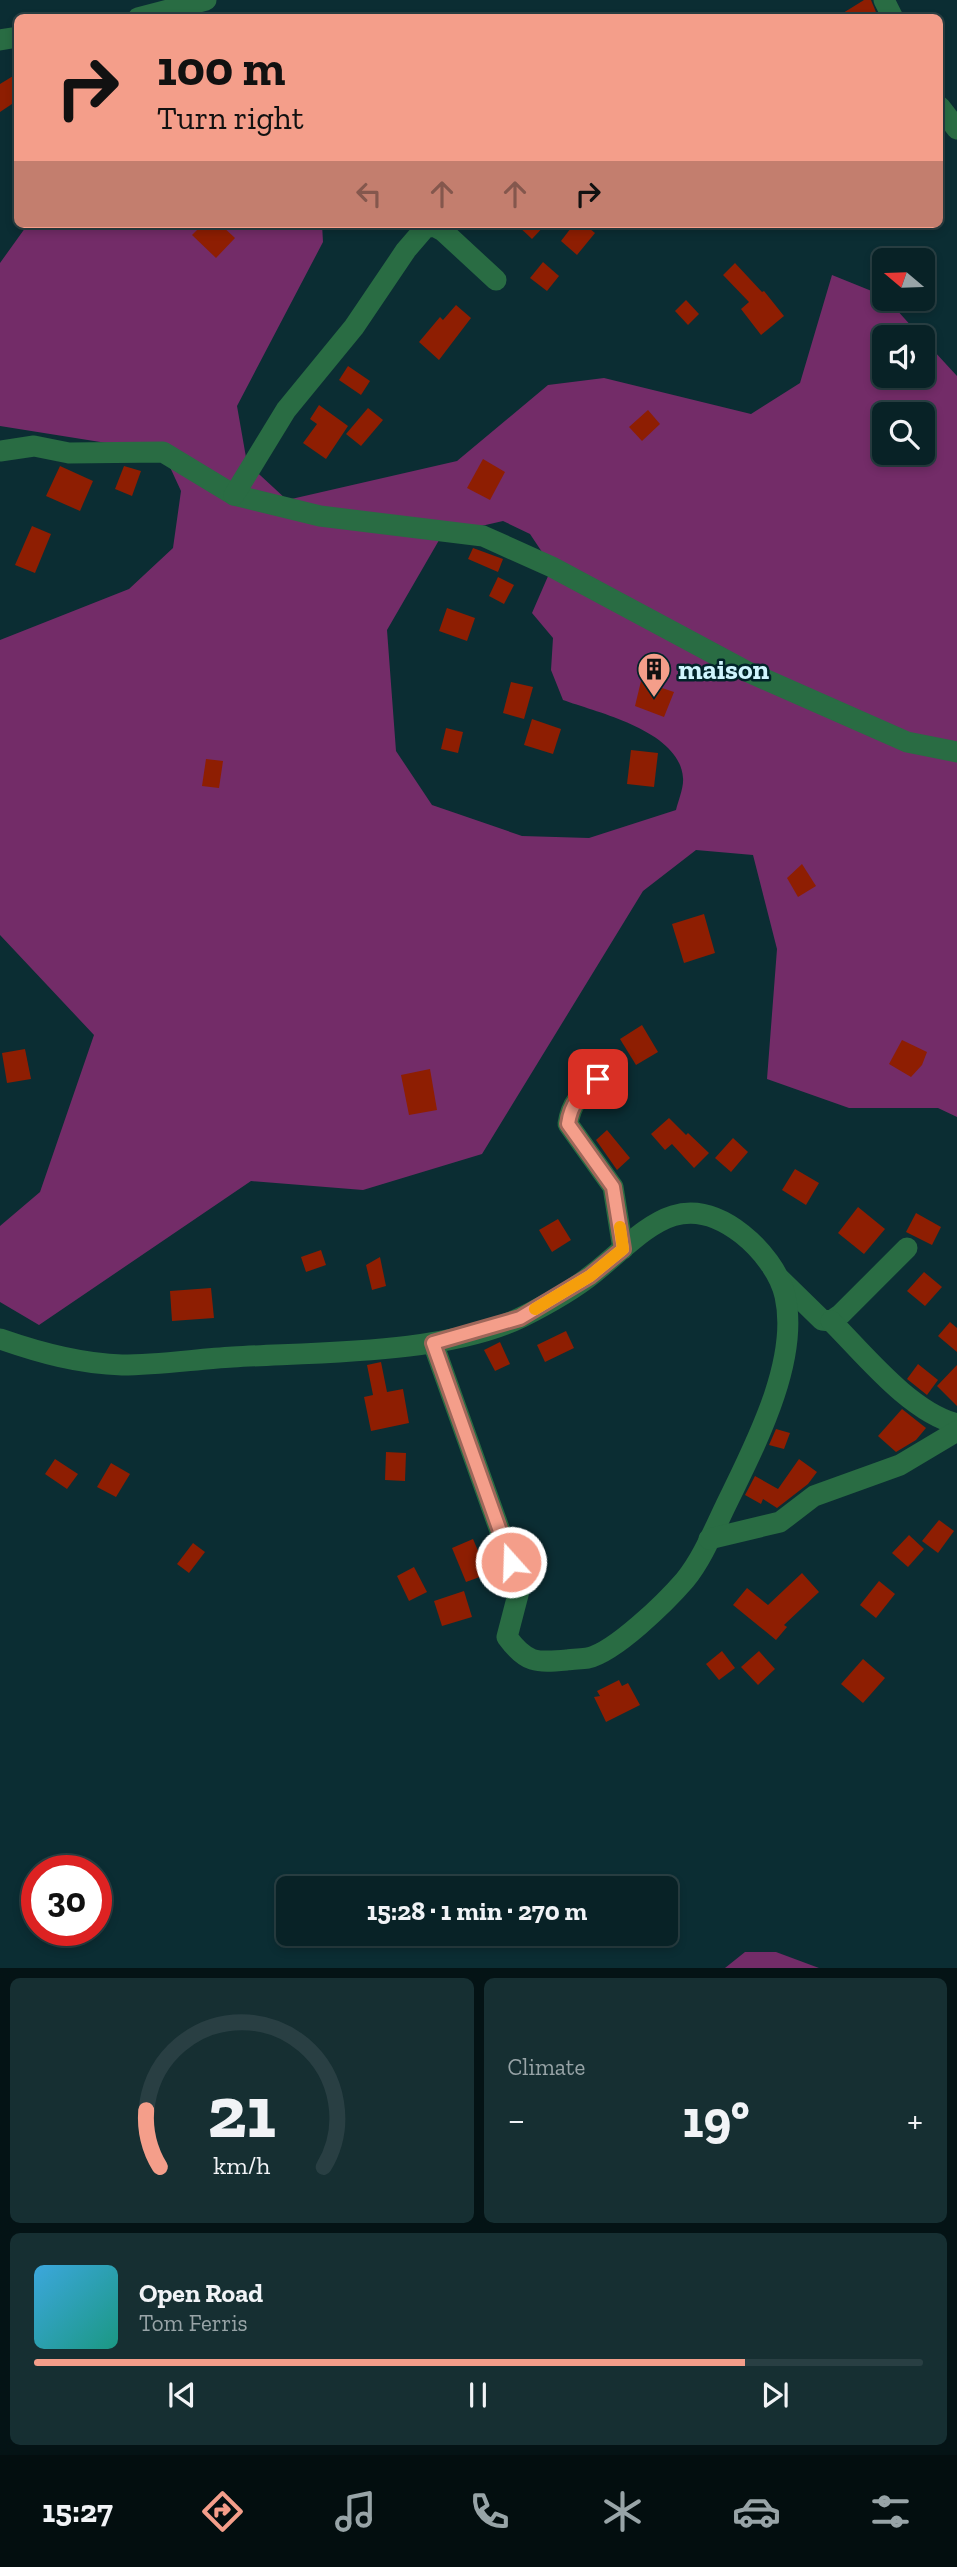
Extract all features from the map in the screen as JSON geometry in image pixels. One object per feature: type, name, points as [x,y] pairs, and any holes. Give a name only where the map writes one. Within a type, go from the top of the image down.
[{"type":"street","points":[[153,14],[206,0]]},
{"type":"street","points":[[943,111],[957,128]]},
{"type":"street","points":[[234,495],[286,410],[354,327],[406,250],[425,228]]},
{"type":"street","points":[[438,228],[496,280]]},
{"type":"street","points":[[0,451],[34,446],[69,453],[163,452],[234,495],[320,516],[483,536],[552,567],[746,671],[907,742],[957,752]]},
{"type":"street","points":[[598,1079],[576,1099],[568,1124],[613,1187],[623,1249]]},
{"type":"street","points":[[0,1339],[49,1356],[122,1365],[433,1343],[520,1318],[590,1276],[655,1222],[675,1213],[695,1213],[715,1218],[741,1234],[762,1253],[778,1278],[785,1296],[788,1334],[765,1425],[701,1557],[684,1581],[620,1642],[590,1658],[542,1662],[521,1656],[507,1637],[520,1587],[433,1343]]},
{"type":"street","points":[[831,1321],[908,1248]]},
{"type":"street","points":[[778,1278],[822,1320],[831,1321],[920,1406],[945,1421],[957,1424]]},
{"type":"street","points":[[709,1539],[780,1522],[814,1496],[900,1465],[957,1431]]},
{"type":"shaded area","points":[[25,228],[322,228],[323,242],[237,406],[247,463],[287,500],[457,461],[548,385],[604,378],[751,414],[800,383],[832,275],[872,291],[872,312],[899,312],[911,325],[872,325],[872,388],[935,388],[935,352],[957,376],[957,1117],[938,1108],[849,1108],[767,1079],[777,949],[753,855],[696,850],[643,891],[482,1154],[363,1190],[251,1181],[39,1325],[0,1302],[0,1226],[40,1192],[94,1035],[0,935],[0,640],[129,589],[173,548],[181,491],[163,452],[0,426],[0,263]],"holes":[[[503,521],[530,534],[552,567],[532,613],[553,638],[551,670],[563,700],[616,718],[653,736],[668,748],[678,762],[683,778],[676,810],[589,838],[522,836],[432,805],[396,751],[387,630],[442,535]]]},
{"type":"shaded area","points":[[745,1952],[776,1952],[819,1968],[725,1968]]},
{"type":"building","points":[[864,0],[871,0],[877,14],[841,14]]},
{"type":"building","points":[[14,75],[14,103],[0,112],[0,84]]},
{"type":"building","points":[[199,228],[224,228],[235,238],[216,258],[192,235]]},
{"type":"building","points":[[520,228],[542,228],[532,239]]},
{"type":"building","points":[[571,228],[589,228],[595,233],[577,255],[561,241]]},
{"type":"building","points":[[543,262],[559,276],[547,291],[530,278]]},
{"type":"building","points":[[735,263],[762,292],[764,291],[784,316],[761,335],[741,309],[749,302],[723,275]]},
{"type":"building","points":[[686,300],[699,314],[688,325],[675,311]]},
{"type":"building","points":[[456,305],[471,318],[439,360],[419,342],[440,317],[443,320]]},
{"type":"building","points":[[348,366],[370,381],[361,395],[339,380]]},
{"type":"building","points":[[319,405],[348,426],[326,459],[303,443],[317,424],[310,419]]},
{"type":"building","points":[[368,408],[383,420],[361,446],[346,434]]},
{"type":"building","points":[[648,410],[660,424],[642,441],[629,427]]},
{"type":"building","points":[[483,459],[505,472],[490,500],[467,488]]},
{"type":"building","points":[[60,466],[93,481],[80,511],[46,496]]},
{"type":"building","points":[[124,466],[141,471],[132,496],[115,489]]},
{"type":"building","points":[[32,526],[51,534],[35,573],[15,565]]},
{"type":"building","points":[[473,548],[503,559],[498,572],[468,559]]},
{"type":"building","points":[[498,577],[514,585],[504,604],[489,596]]},
{"type":"building","points":[[447,608],[475,618],[467,641],[439,631]]},
{"type":"building","name":"maison","points":[[641,681],[674,692],[664,717],[635,706]]},
{"type":"building","points":[[511,682],[533,687],[524,719],[503,713]]},
{"type":"building","points":[[532,719],[561,729],[553,754],[524,745]]},
{"type":"building","points":[[446,728],[463,732],[458,753],[441,749]]},
{"type":"building","points":[[631,750],[658,753],[654,787],[627,784]]},
{"type":"building","points":[[206,759],[223,761],[219,788],[202,786]]},
{"type":"building","points":[[802,864],[816,886],[798,897],[787,878]]},
{"type":"building","points":[[704,914],[715,953],[684,963],[672,924]]},
{"type":"building","points":[[642,1025],[658,1052],[636,1065],[620,1039]]},
{"type":"building","points":[[902,1040],[927,1052],[922,1065],[911,1077],[889,1064]]},
{"type":"building","points":[[25,1049],[31,1079],[7,1083],[2,1053]]},
{"type":"building","points":[[430,1069],[437,1110],[409,1115],[401,1075]]},
{"type":"building","points":[[669,1118],[709,1153],[694,1168],[672,1144],[665,1150],[651,1134]]},
{"type":"building","points":[[607,1130],[630,1158],[617,1170],[596,1140]]},
{"type":"building","points":[[733,1138],[748,1152],[731,1172],[715,1158]]},
{"type":"building","points":[[795,1169],[819,1183],[806,1205],[782,1190]]},
{"type":"building","points":[[858,1207],[885,1229],[864,1254],[838,1233]]},
{"type":"building","points":[[916,1213],[941,1227],[932,1245],[906,1232]]},
{"type":"building","points":[[558,1219],[571,1240],[552,1252],[539,1230]]},
{"type":"building","points":[[321,1250],[326,1265],[306,1272],[301,1257]]},
{"type":"building","points":[[380,1257],[386,1286],[372,1290],[366,1265]]},
{"type":"building","points":[[924,1272],[942,1287],[925,1306],[907,1291]]},
{"type":"building","points":[[211,1288],[214,1318],[172,1321],[170,1291]]},
{"type":"building","points":[[950,1322],[957,1328],[957,1352],[938,1336]]},
{"type":"building","points":[[566,1331],[574,1348],[545,1362],[537,1345]]},
{"type":"building","points":[[500,1342],[510,1364],[495,1371],[484,1350]]},
{"type":"building","points":[[381,1362],[387,1392],[403,1389],[409,1423],[371,1431],[364,1397],[373,1395],[367,1365]]},
{"type":"building","points":[[918,1364],[938,1380],[927,1395],[907,1379]]},
{"type":"building","points":[[957,1365],[957,1406],[937,1386]]},
{"type":"building","points":[[902,1409],[926,1428],[916,1440],[896,1452],[878,1436]]},
{"type":"building","points":[[776,1429],[790,1433],[784,1449],[769,1445]]},
{"type":"building","points":[[386,1452],[406,1453],[405,1481],[385,1480]]},
{"type":"building","points":[[55,1459],[78,1474],[67,1489],[45,1474]]},
{"type":"building","points":[[799,1459],[817,1472],[808,1484],[777,1508],[763,1499],[761,1504],[745,1495],[755,1476],[778,1489]]},
{"type":"building","points":[[111,1463],[130,1474],[116,1497],[97,1487]]},
{"type":"building","points":[[939,1520],[954,1531],[938,1553],[922,1541]]},
{"type":"building","points":[[909,1535],[924,1549],[908,1567],[892,1553]]},
{"type":"building","points":[[473,1539],[488,1574],[466,1582],[452,1548]]},
{"type":"building","points":[[193,1543],[205,1552],[189,1573],[177,1564]]},
{"type":"building","points":[[414,1567],[427,1592],[409,1601],[397,1576]]},
{"type":"building","points":[[802,1573],[819,1592],[784,1625],[787,1627],[776,1640],[733,1605],[747,1588],[768,1605]]},
{"type":"building","points":[[879,1581],[895,1594],[876,1618],[860,1605]]},
{"type":"building","points":[[464,1591],[472,1617],[442,1626],[434,1601]]},
{"type":"building","points":[[722,1651],[735,1668],[719,1680],[706,1664]]},
{"type":"building","points":[[759,1651],[775,1669],[758,1685],[741,1667]]},
{"type":"building","points":[[863,1659],[885,1678],[863,1703],[841,1684]]},
{"type":"building","points":[[619,1680],[622,1686],[628,1683],[640,1705],[606,1722],[594,1697],[600,1696],[597,1691]]},
{"type":"slow traffic","points":[[535,1309],[590,1276],[623,1249],[620,1227]]},
{"type":"place","name":"maison","points":[[654,699]]},
{"type":"route","points":[[511,1562],[433,1343],[520,1318],[590,1276],[623,1249],[613,1187],[568,1124],[576,1099],[598,1079]]}]
